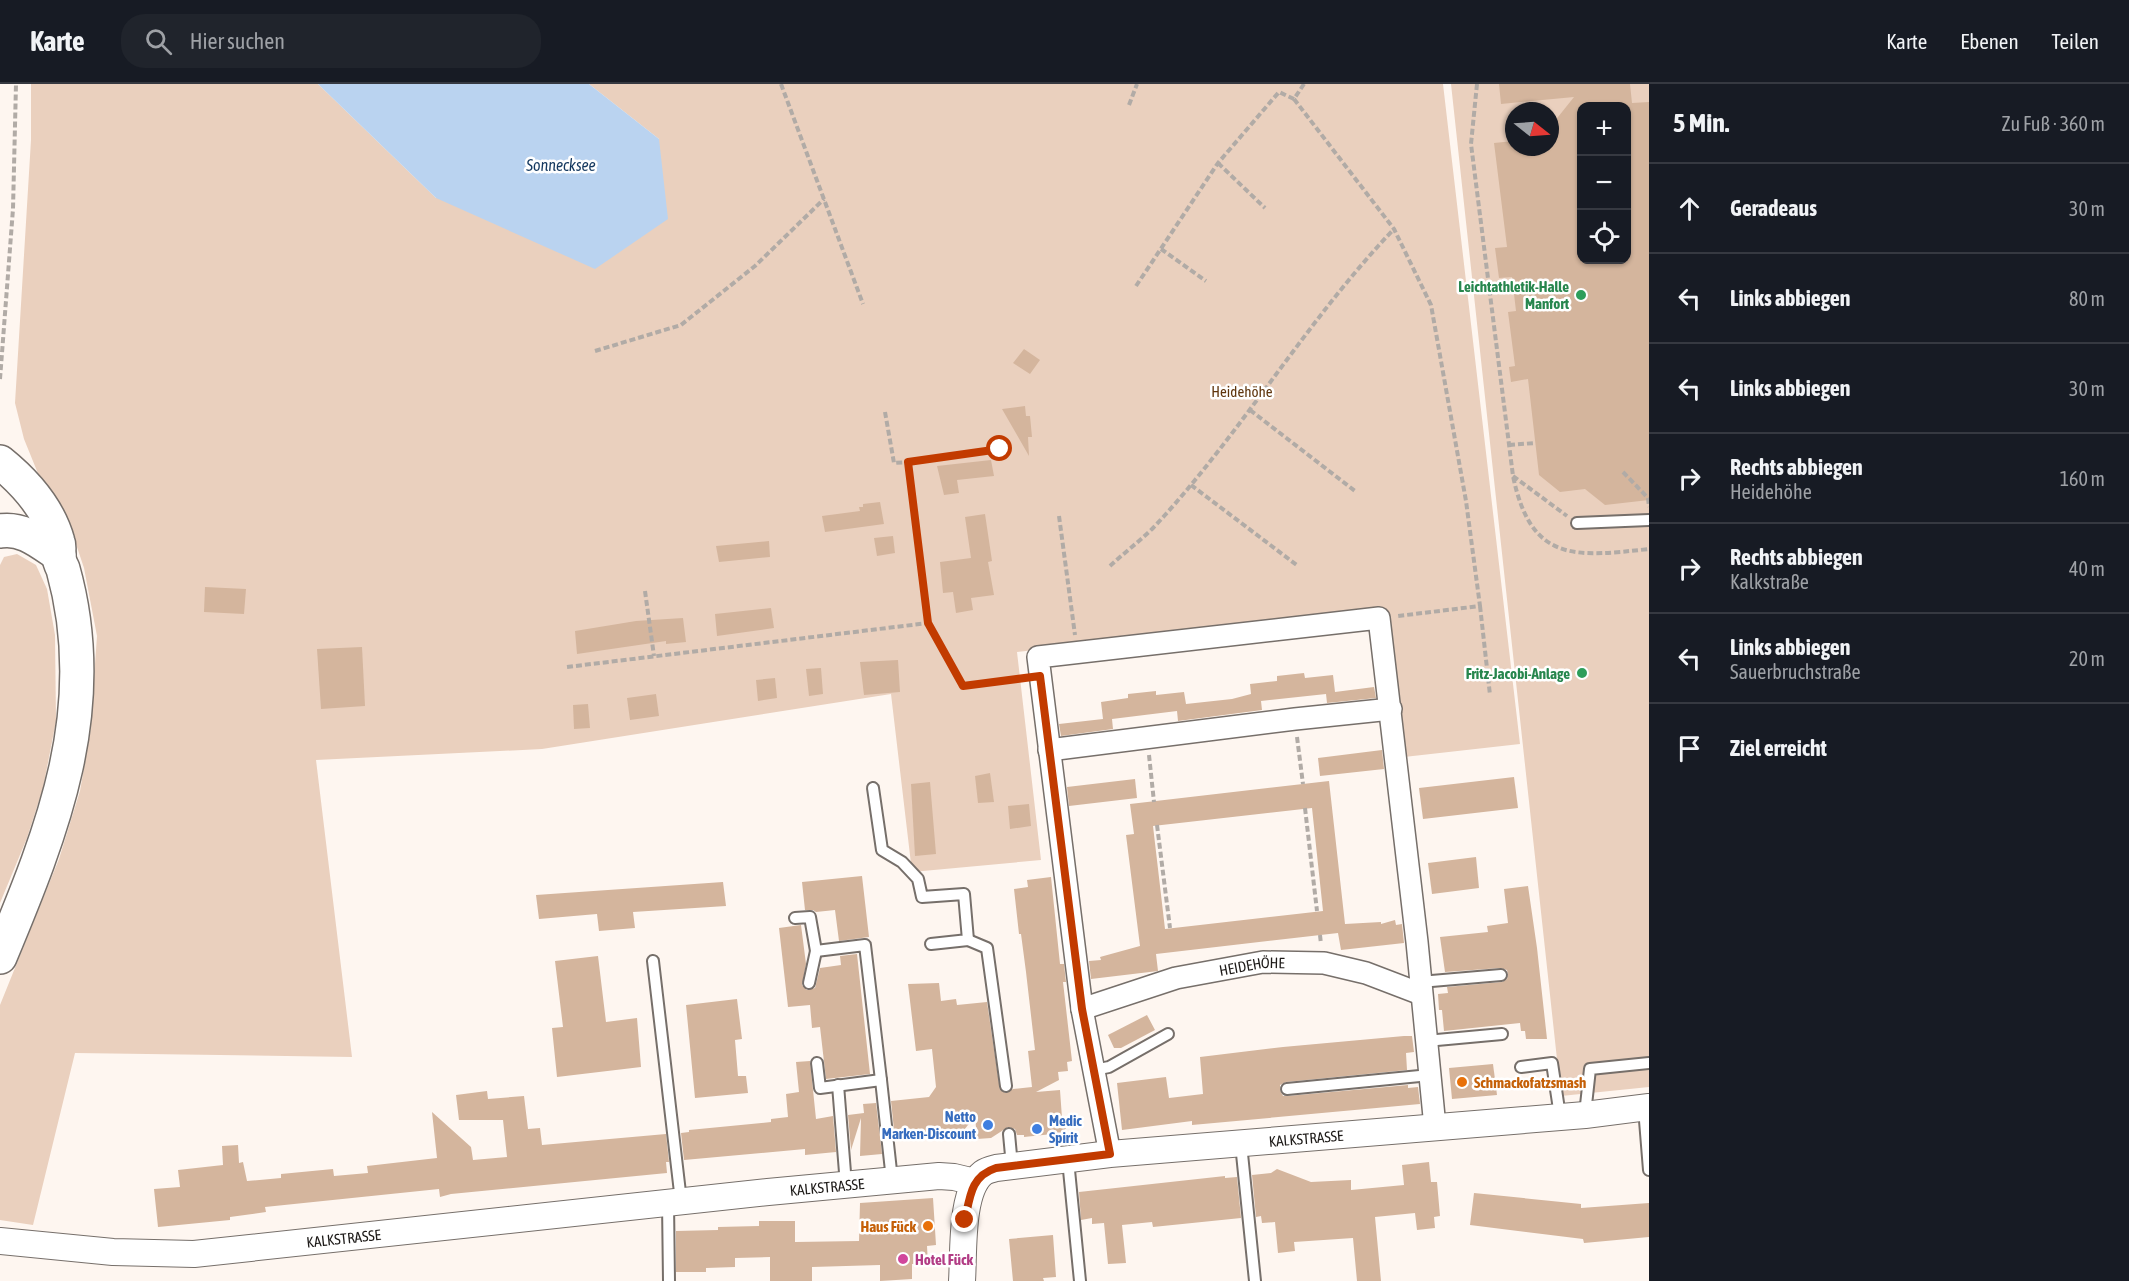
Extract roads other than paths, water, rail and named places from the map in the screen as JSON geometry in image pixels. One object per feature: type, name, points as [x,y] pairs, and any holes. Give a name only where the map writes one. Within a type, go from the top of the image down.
[{"type":"main road","points":[[0,462],[34,494],[51,523],[59,544],[59,555],[72,601],[77,642],[77,690],[67,768],[48,836],[0,957]]},
{"type":"main road","points":[[0,531],[26,534],[59,555]]},
{"type":"street","points":[[1110,1154],[1082,1009],[1038,657],[1379,618],[1418,942],[1420,988],[1435,1127]]},
{"type":"street","points":[[1049,750],[1391,709]]},
{"type":"street","name":"HEIDEHÖHE","points":[[1082,1009],[1176,978],[1263,962],[1324,963],[1420,988]]},
{"type":"street","name":"KALKSTRASSE","points":[[0,1241],[112,1252],[194,1254],[892,1180],[939,1176],[975,1182],[985,1171],[1110,1154],[1585,1115],[1646,1107]]},
{"type":"street","points":[[962,1281],[965,1220],[975,1182]]},
{"type":"lane","points":[[1577,523],[1649,519]]},
{"type":"lane","points":[[873,788],[882,850],[902,862],[918,879],[922,897],[964,894],[968,940]]},
{"type":"lane","points":[[795,918],[810,917],[816,951],[809,983]]},
{"type":"lane","points":[[931,944],[968,940],[987,948],[1006,1086]]},
{"type":"lane","points":[[816,951],[865,945],[892,1180]]},
{"type":"lane","points":[[652,961],[675,1202],[669,1281]]},
{"type":"lane","points":[[1420,988],[1501,975]]},
{"type":"lane","points":[[1094,1070],[1109,1067],[1168,1034]]},
{"type":"lane","points":[[1426,1041],[1502,1034]]},
{"type":"lane","points":[[817,1063],[820,1088],[881,1080]]},
{"type":"lane","points":[[1521,1067],[1552,1063],[1560,1117]]},
{"type":"lane","points":[[1585,1115],[1590,1069],[1649,1063]]},
{"type":"lane","points":[[1287,1089],[1430,1075]]},
{"type":"lane","points":[[838,1085],[846,1185]]},
{"type":"lane","points":[[1646,1107],[1649,1170]]},
{"type":"lane","points":[[1009,1134],[1012,1167]]},
{"type":"lane","points":[[1241,1144],[1255,1281]]},
{"type":"lane","points":[[1068,1159],[1080,1281]]},
{"type":"water","name":"Sonnecksee","points":[[318,84],[589,84],[659,139],[668,219],[595,269],[436,198]]},
{"type":"place","name":"Leichtathletik-Halle Manfort","points":[[1581,295]]},
{"type":"place","name":"Fritz-Jacobi-Anlage","points":[[1582,673]]},
{"type":"place","name":"Schmackofatzsmash","points":[[1462,1082]]},
{"type":"place","name":"Netto Marken-Discount","points":[[988,1125]]},
{"type":"place","name":"Medic Spirit","points":[[1037,1129]]},
{"type":"place","name":"Haus Fück","points":[[928,1226]]},
{"type":"place","name":"Hotel Fück","points":[[903,1259]]},
{"type":"park label","name":"Heidehöhe","points":[[1242,391]]}]
